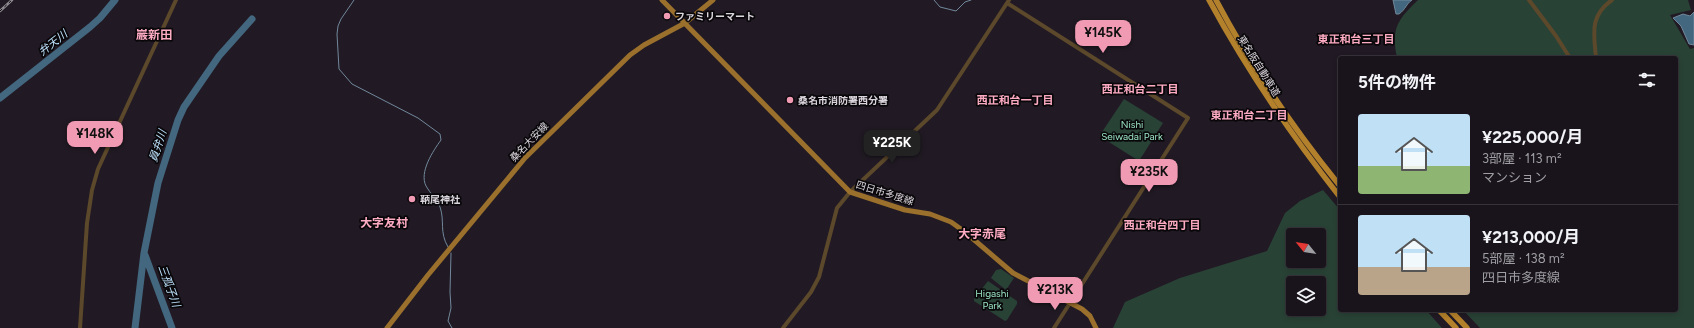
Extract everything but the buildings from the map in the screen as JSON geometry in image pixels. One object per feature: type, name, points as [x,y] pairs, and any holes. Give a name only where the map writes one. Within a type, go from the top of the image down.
[{"type":"highway","name":"東名阪自動車道","points":[[1209,0],[1243,59],[1275,109],[1315,166],[1338,195]]},
{"type":"highway","name":"東名阪自動車道","points":[[1216,0],[1268,88],[1296,129],[1338,183]]},
{"type":"highway","points":[[1441,312],[1456,328]]},
{"type":"highway","points":[[1452,312],[1467,328]]},
{"type":"main road","name":"四日市多度線","points":[[662,0],[850,192],[905,210],[930,214],[951,222],[1013,273],[1086,312],[1096,328]]},
{"type":"main road","name":"桑名大安線","points":[[388,328],[428,275],[525,158],[630,55],[644,45],[685,23],[713,0]]},
{"type":"street","points":[[80,328],[82,278],[89,209],[98,169],[176,0]]},
{"type":"street","points":[[1529,0],[1569,56]]},
{"type":"street","points":[[1596,56],[1594,34],[1595,21],[1599,12],[1612,0]]},
{"type":"street","points":[[783,328],[803,304],[819,277],[837,208],[850,192],[937,110],[1008,1],[1188,118],[1054,328]]},
{"type":"green space","points":[[1418,0],[1688,0],[1691,10],[1670,15],[1690,49],[1694,48],[1694,328],[1480,328],[1465,312],[1678,312],[1678,56],[1397,56],[1395,32],[1405,13]]},
{"type":"green space","name":"Nishi Seiwadai Park","points":[[1124,99],[1163,123],[1139,161],[1100,135]]},
{"type":"green space","points":[[1323,190],[1338,208],[1338,312],[1428,312],[1442,328],[1113,328],[1125,302],[1180,278],[1267,251],[1285,213],[1300,201]]},
{"type":"green space","points":[[1001,269],[1014,278],[1006,290],[991,278],[996,270]]},
{"type":"green space","name":"Higashi Park","points":[[988,281],[1017,301],[1017,304],[1005,321],[974,301]]},
{"type":"water","points":[[1393,0],[1412,0],[1399,14],[1396,14]]},
{"type":"water","points":[[1694,12],[1694,45],[1689,44],[1681,26],[1673,18],[1683,14],[1690,16]]},
{"type":"waterway","name":"弁天川","points":[[0,98],[90,27],[100,18],[115,0]]},
{"type":"waterway","points":[[354,0],[338,26],[339,69],[352,84],[418,118],[440,134],[441,140],[428,162],[424,174],[424,180],[426,186],[440,207],[445,242],[448,247]]},
{"type":"waterway","points":[[934,0],[940,7],[956,11],[965,2],[971,0]]},
{"type":"waterway","name":"員弁川","points":[[135,328],[144,253],[158,183],[178,120],[184,107],[219,56],[252,19]]},
{"type":"waterway","points":[[451,253],[451,308],[448,321],[452,328]]},
{"type":"waterway","name":"三孤子川","points":[[145,255],[172,328]]},
{"type":"railway","points":[[0,11],[12,0]]},
{"type":"place","name":"ファミリーマート","points":[[667,16]]},
{"type":"place","name":"桑名市消防署西分署","points":[[790,100]]},
{"type":"place","name":"鞆尾神社","points":[[412,199]]},
{"type":"district","name":"巖新田","points":[[154,35]]},
{"type":"district","name":"東正和台三丁目","points":[[1356,39]]},
{"type":"district","name":"西正和台二丁目","points":[[1140,89]]},
{"type":"district","name":"西正和台一丁目","points":[[1015,100]]},
{"type":"district","name":"東正和台二丁目","points":[[1249,115]]},
{"type":"district","name":"大字友村","points":[[384,223]]},
{"type":"district","name":"西正和台四丁目","points":[[1162,225]]},
{"type":"district","name":"大字赤尾","points":[[982,234]]}]
